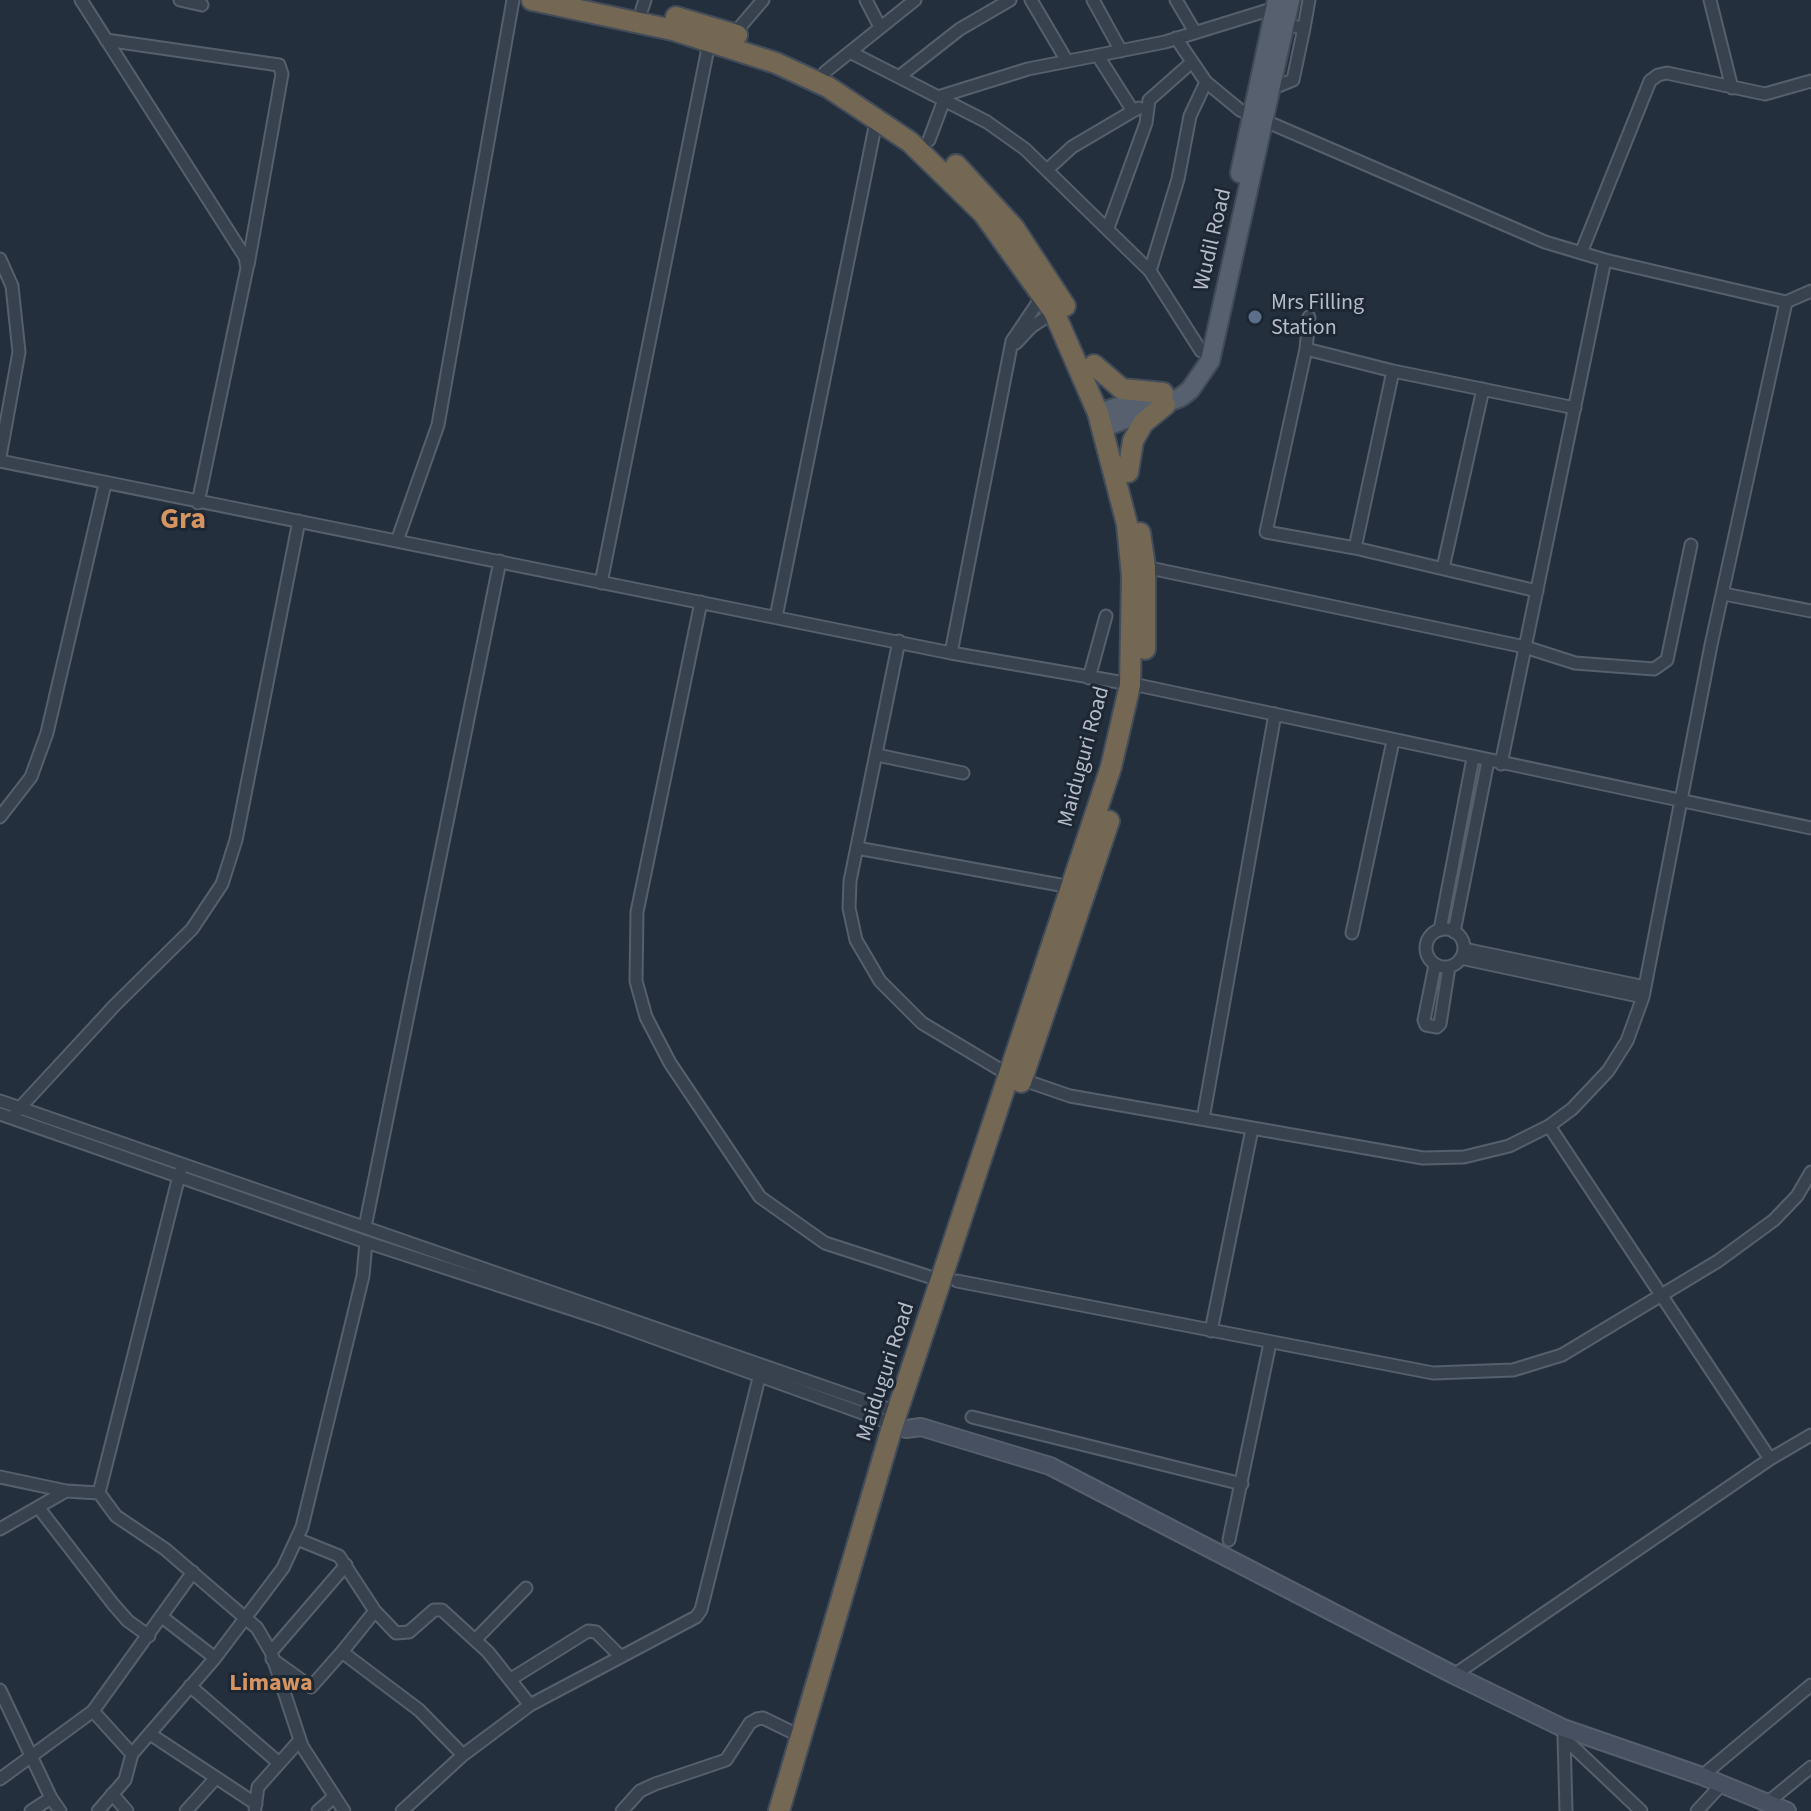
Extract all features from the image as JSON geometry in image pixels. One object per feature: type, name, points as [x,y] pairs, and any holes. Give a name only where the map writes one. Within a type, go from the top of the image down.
[{"type":"highway","name":"Maiduguri Road","points":[[532,0],[711,33],[734,34],[825,72],[871,98],[929,140],[983,192],[1044,269],[1094,365],[1127,524],[1136,686],[906,1422],[793,1811]]},
{"type":"highway","name":"Maiduguri Road","points":[[590,0],[644,5],[711,33],[776,63],[877,117],[910,142],[974,204],[1049,304],[1107,418],[1128,472],[1145,567],[1136,686],[1113,808],[1015,1078]]},
{"type":"highway","points":[[1094,365],[1122,389],[1164,399],[1143,423],[1133,441],[1128,472]]},
{"type":"highway","name":"Maiduguri Road","points":[[779,1811],[800,1736],[906,1422]]},
{"type":"main road","name":"Wudil Road","points":[[1258,119],[1294,26],[1281,3]]},
{"type":"main road","name":"Wudil Road","points":[[1107,418],[1190,390],[1210,361],[1214,323],[1281,3]]},
{"type":"main road","name":"Wudil Road","points":[[1164,399],[1181,382],[1214,323]]},
{"type":"street","points":[[81,0],[245,257],[247,268]]},
{"type":"street","points":[[180,0],[202,5]]},
{"type":"street","points":[[397,541],[438,425],[513,0]]},
{"type":"street","points":[[734,34],[763,0]]},
{"type":"street","points":[[866,0],[880,27]]},
{"type":"street","points":[[825,72],[915,0]]},
{"type":"street","points":[[900,76],[960,29],[1010,0]]},
{"type":"street","points":[[1031,0],[1067,61]]},
{"type":"street","points":[[1093,0],[1121,51]]},
{"type":"street","points":[[1176,0],[1195,32]]},
{"type":"street","points":[[1294,26],[1309,0]]},
{"type":"street","points":[[1710,0],[1732,88]]},
{"type":"street","points":[[929,140],[941,98],[966,86],[1176,38],[1281,3]]},
{"type":"street","points":[[601,583],[711,33]]},
{"type":"street","points":[[1176,38],[1206,82],[1229,103],[1258,119],[1545,242],[1605,260],[1786,302],[1811,291]]},
{"type":"street","points":[[106,40],[279,65],[282,74],[255,245],[247,268],[198,503]]},
{"type":"street","points":[[850,52],[987,122],[1048,169],[1150,271],[1201,351]]},
{"type":"street","points":[[1098,56],[1133,111]]},
{"type":"street","points":[[1048,169],[1072,147],[1148,103],[1192,62]]},
{"type":"street","points":[[1581,253],[1650,81],[1667,73],[1765,94],[1811,81]]},
{"type":"street","points":[[1150,271],[1178,179],[1190,116],[1206,82]]},
{"type":"street","points":[[1108,228],[1146,123],[1148,103]]},
{"type":"street","points":[[776,617],[877,117]]},
{"type":"street","points":[[0,259],[12,286],[19,352],[0,459],[198,503],[951,653],[1275,714],[1811,828]]},
{"type":"street","points":[[1501,764],[1605,260]]},
{"type":"street","points":[[899,641],[857,848],[849,908],[856,940],[880,981],[922,1023],[1015,1078],[1070,1096],[1423,1158],[1464,1157],[1509,1146],[1549,1126],[1572,1109],[1608,1071],[1627,1041],[1644,992],[1681,799],[1786,302]]},
{"type":"street","points":[[951,653],[1011,350],[1020,326],[1049,304]]},
{"type":"street","points":[[1011,350],[1049,304]]},
{"type":"street","points":[[1309,317],[1306,349],[1266,532],[1355,548],[1537,591]]},
{"type":"street","points":[[1306,349],[1393,371],[1575,408]]},
{"type":"street","points":[[1355,548],[1393,371]]},
{"type":"street","points":[[1443,568],[1483,389]]},
{"type":"street","points":[[0,817],[31,777],[47,733],[105,484]]},
{"type":"street","points":[[6,1116],[20,1107],[115,1005],[192,929],[222,884],[236,840],[299,521]]},
{"type":"street","points":[[1145,567],[1525,647],[1575,663],[1654,669],[1667,660],[1691,545]]},
{"type":"street","points":[[365,1227],[500,561]]},
{"type":"street","points":[[1724,594],[1811,611]]},
{"type":"street","points":[[701,602],[637,912],[636,981],[646,1017],[670,1063],[760,1197],[825,1243],[950,1281],[1270,1343],[1433,1373],[1513,1370],[1562,1355],[1718,1261],[1774,1220],[1797,1196],[1811,1172]]},
{"type":"street","points":[[1089,678],[1106,616]]},
{"type":"street","points":[[1203,1119],[1275,714]]},
{"type":"street","points":[[1352,933],[1393,741]]},
{"type":"street","points":[[877,755],[963,773]]},
{"type":"street","points":[[1449,967],[1435,965],[1426,953],[1426,944],[1440,930],[1473,758]]},
{"type":"street","points":[[1462,953],[1454,932],[1488,761]]},
{"type":"street","points":[[857,848],[1071,887]]},
{"type":"street","points":[[1451,872],[1465,875]]},
{"type":"street","points":[[1440,930],[1454,932]]},
{"type":"street","points":[[1462,953],[1644,992]]},
{"type":"street","points":[[1435,965],[1424,1020],[1426,1025],[1437,1027],[1449,967],[1462,953]]},
{"type":"street","points":[[0,1101],[365,1227],[906,1422],[1050,1466],[1564,1733],[1702,1776],[1787,1811]]},
{"type":"street","points":[[6,1116],[366,1242],[761,1370]]},
{"type":"street","points":[[1549,1126],[1770,1459]]},
{"type":"street","points":[[1211,1331],[1252,1129]]},
{"type":"street","points":[[99,1493],[182,1164]]},
{"type":"street","points":[[98,1811],[125,1780],[132,1754],[215,1658],[283,1568],[297,1539],[363,1276],[366,1242]]},
{"type":"street","points":[[1229,1540],[1270,1343]]},
{"type":"street","points":[[402,1811],[463,1755],[530,1705],[688,1622],[701,1610],[761,1370]]},
{"type":"street","points":[[972,1417],[1242,1484]]},
{"type":"street","points":[[1454,1675],[1770,1459],[1811,1435]]},
{"type":"street","points":[[0,1477],[66,1491],[99,1493]]},
{"type":"street","points":[[0,1529],[66,1491]]},
{"type":"street","points":[[99,1493],[116,1516],[149,1536],[246,1615],[271,1655],[300,1740],[344,1811]]},
{"type":"street","points":[[38,1507],[113,1604],[149,1636]]},
{"type":"street","points":[[297,1539],[332,1551],[346,1565],[375,1611],[396,1633],[403,1634],[440,1608],[475,1640],[530,1705]]},
{"type":"street","points":[[271,1655],[346,1565]]},
{"type":"street","points":[[0,1779],[93,1711],[193,1572]]},
{"type":"street","points":[[475,1640],[526,1588]]},
{"type":"street","points":[[271,1655],[311,1687],[375,1611]]},
{"type":"street","points":[[162,1617],[215,1658]]},
{"type":"street","points":[[511,1679],[588,1631],[596,1632],[620,1656]]},
{"type":"street","points":[[342,1652],[419,1710],[463,1755]]},
{"type":"street","points":[[1702,1776],[1811,1685]]},
{"type":"street","points":[[190,1686],[279,1763]]},
{"type":"street","points":[[0,1690],[4,1708],[60,1811]]},
{"type":"street","points":[[93,1711],[132,1754]]},
{"type":"street","points":[[622,1811],[640,1791],[726,1760],[750,1723],[757,1719],[800,1736]]},
{"type":"street","points":[[1564,1733],[1566,1811]]},
{"type":"street","points":[[1564,1733],[1641,1811]]},
{"type":"street","points":[[150,1734],[255,1808],[258,1787],[300,1740]]},
{"type":"street","points":[[1767,1803],[1811,1767]]},
{"type":"street","points":[[186,1811],[215,1779]]},
{"type":"street","points":[[1697,1811],[1722,1784]]},
{"type":"street","points":[[112,1794],[127,1811]]},
{"type":"street","points":[[318,1811],[334,1797]]},
{"type":"street","points":[[31,1811],[51,1798]]},
{"type":"place","name":"Mrs Filling Station","points":[[1255,317]]},
{"type":"district","name":"Gra","points":[[183,521]]},
{"type":"district","name":"Limawa","points":[[271,1685]]}]
